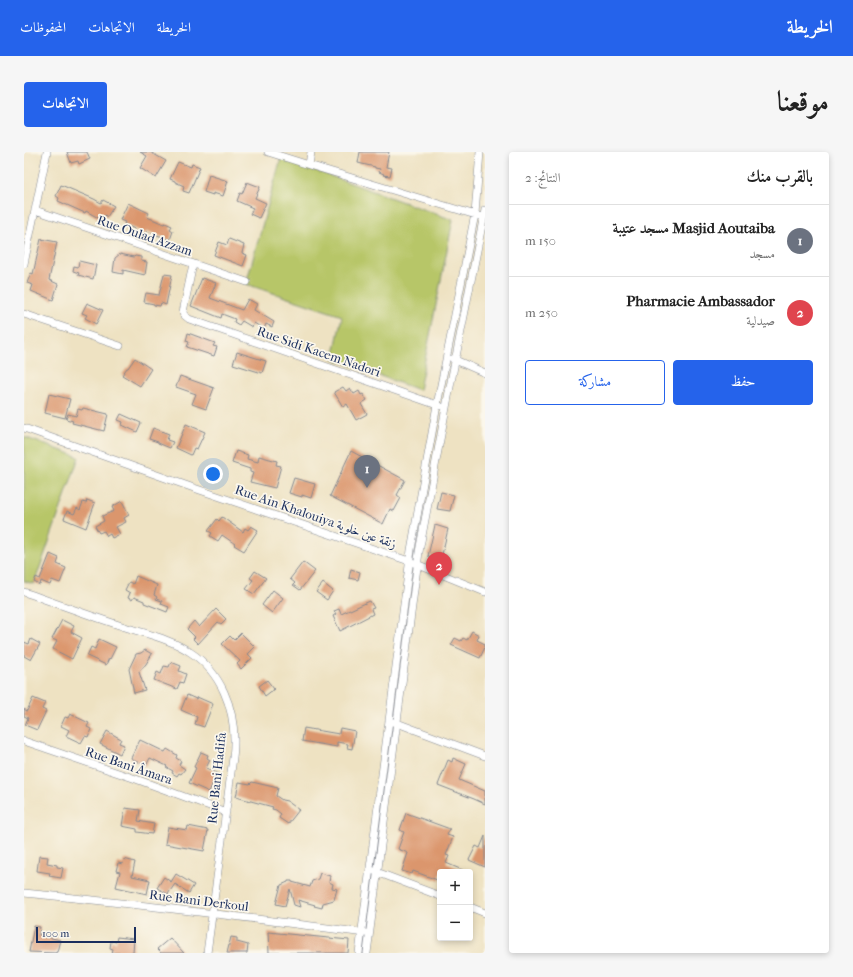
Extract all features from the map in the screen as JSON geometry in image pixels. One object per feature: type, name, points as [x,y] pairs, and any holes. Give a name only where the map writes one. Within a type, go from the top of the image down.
[{"type":"street","points":[[24,264],[46,152]]},
{"type":"street","points":[[268,152],[475,214],[484,214],[446,407],[418,564],[368,953]]},
{"type":"street","points":[[309,165],[311,152]]},
{"type":"street","points":[[359,953],[409,561],[437,405],[475,214],[480,152]]},
{"type":"street","name":"Rue Oulad Azzam","points":[[35,210],[247,282]]},
{"type":"street","name":"Rue Sidi Kacem Nadori","points":[[193,264],[183,312],[189,319],[446,407]]},
{"type":"street","points":[[24,314],[120,346]]},
{"type":"street","points":[[447,357],[485,373]]},
{"type":"street","name":"Rue Ain Khalouiya زنقة عين خلوية","points":[[24,428],[191,487],[418,564],[485,592]]},
{"type":"street","name":"Rue Bani Hadifa","points":[[24,592],[170,642],[190,651],[203,662],[214,675],[224,692],[230,708],[234,744],[207,953]]},
{"type":"street","points":[[389,722],[397,723],[485,756]]},
{"type":"street","name":"Rue Bani Âmara","points":[[24,741],[133,778],[226,812]]},
{"type":"street","points":[[370,870],[437,895]]},
{"type":"street","name":"Rue Bani Derkoul","points":[[24,893],[212,913],[370,934]]},
{"type":"street","points":[[473,908],[485,913]]},
{"type":"green space","points":[[281,158],[453,220],[419,390],[333,359],[342,316],[246,284]]},
{"type":"green space","points":[[24,437],[79,457],[34,584],[24,581]]},
{"type":"building","points":[[67,152],[87,152],[90,159],[79,164],[78,161],[71,163]]},
{"type":"building","points":[[140,152],[150,152],[166,161],[156,178],[140,168],[147,156]]},
{"type":"building","points":[[360,152],[389,152],[386,167],[392,168],[390,176],[383,175],[384,174],[379,172],[380,169],[358,163]]},
{"type":"building","points":[[178,162],[191,167],[192,164],[200,167],[189,193],[183,191],[184,186],[170,179]]},
{"type":"building","points":[[209,175],[228,181],[223,196],[204,192]]},
{"type":"building","points":[[247,182],[260,187],[255,198],[266,203],[259,218],[250,214],[253,208],[237,201]]},
{"type":"building","points":[[61,185],[101,203],[103,200],[114,206],[107,217],[105,215],[102,220],[86,211],[85,213],[58,201],[59,198],[56,196]]},
{"type":"building","points":[[128,203],[149,213],[147,217],[172,226],[170,229],[173,231],[170,240],[147,231],[145,234],[124,224],[125,222],[120,220]]},
{"type":"building","points":[[41,239],[57,242],[49,280],[58,284],[53,300],[31,291],[33,285],[27,283],[31,273],[33,274]]},
{"type":"building","points":[[229,239],[244,245],[242,253],[247,255],[243,266],[214,255],[219,242],[227,245]]},
{"type":"building","points":[[120,254],[141,257],[141,261],[147,262],[145,275],[123,270],[123,274],[113,272],[115,258]]},
{"type":"building","points":[[79,261],[96,265],[93,279],[78,275],[79,273],[73,271],[74,266],[78,267]]},
{"type":"building","points":[[164,274],[172,275],[166,305],[161,303],[160,306],[144,302],[146,293],[159,295]]},
{"type":"building","points":[[202,278],[216,283],[210,298],[242,310],[248,299],[257,304],[254,310],[274,322],[272,327],[266,324],[264,329],[254,323],[252,327],[242,321],[239,325],[234,322],[235,319],[222,314],[221,318],[191,306]]},
{"type":"building","points":[[87,303],[103,310],[96,324],[85,318],[87,315],[82,313]]},
{"type":"building","points":[[188,333],[215,343],[213,346],[217,347],[214,356],[187,347],[189,342],[186,341]]},
{"type":"building","points":[[237,352],[266,361],[262,373],[233,364]]},
{"type":"building","points":[[135,358],[151,369],[140,386],[122,375]]},
{"type":"building","points":[[180,376],[214,388],[206,409],[192,404],[196,394],[176,387]]},
{"type":"building","points":[[343,387],[346,391],[350,388],[354,394],[359,391],[361,395],[363,394],[367,400],[361,404],[367,414],[356,420],[347,404],[343,407],[334,392]]},
{"type":"building","points":[[49,394],[70,399],[65,418],[45,413]]},
{"type":"building","points":[[83,408],[108,414],[104,431],[72,423],[73,421],[66,419],[68,414],[76,416],[78,409],[82,410]]},
{"type":"building","points":[[121,414],[141,423],[137,432],[122,425],[123,422],[118,420]]},
{"type":"building","points":[[186,424],[205,432],[197,449],[194,448],[191,455],[176,448]]},
{"type":"building","points":[[153,428],[169,434],[167,440],[173,442],[170,448],[149,439]]},
{"type":"building","points":[[236,451],[248,455],[247,459],[258,462],[259,456],[277,461],[276,465],[281,466],[275,488],[250,482],[253,473],[250,472],[250,469],[232,463]]},
{"type":"building","points":[[351,451],[405,480],[397,495],[401,498],[394,511],[390,509],[383,524],[330,496]]},
{"type":"building","points":[[294,478],[315,484],[311,498],[289,493]]},
{"type":"building","points":[[441,492],[454,495],[450,511],[437,509]]},
{"type":"building","points":[[87,500],[95,503],[86,528],[64,519],[67,511],[74,514],[77,508],[80,510],[83,502],[86,503]]},
{"type":"building","points":[[122,501],[129,515],[124,518],[126,522],[116,527],[120,534],[112,538],[110,534],[107,536],[104,531],[99,533],[95,526],[104,521],[102,516],[114,511],[112,507]]},
{"type":"building","points":[[222,517],[243,532],[245,528],[248,530],[251,526],[258,530],[244,551],[222,535],[218,541],[210,536],[212,533],[208,531],[217,519],[219,521]]},
{"type":"building","points":[[435,525],[448,529],[441,559],[428,556]]},
{"type":"building","points":[[50,554],[59,558],[57,564],[66,568],[60,583],[52,580],[50,585],[41,581],[40,585],[34,582],[36,577],[40,579]]},
{"type":"building","points":[[303,562],[315,571],[300,590],[293,585],[295,583],[290,579]]},
{"type":"building","points":[[351,569],[360,572],[358,580],[349,578]]},
{"type":"building","points":[[255,571],[266,578],[254,594],[246,589],[253,580],[250,578]]},
{"type":"building","points":[[136,576],[157,585],[154,595],[157,597],[156,599],[162,601],[161,604],[169,607],[167,612],[144,603],[144,601],[134,597],[132,600],[128,598],[130,593],[125,590],[129,582],[133,584]]},
{"type":"building","points":[[323,583],[333,591],[327,600],[316,592]]},
{"type":"building","points":[[273,590],[283,598],[272,613],[262,605]]},
{"type":"building","points":[[370,601],[374,608],[371,609],[373,614],[340,631],[333,616],[336,614],[334,611],[339,609],[341,614]]},
{"type":"building","points":[[216,609],[226,619],[221,624],[218,622],[198,644],[193,639],[195,637],[187,629],[194,621],[199,627]]},
{"type":"building","points":[[62,620],[74,626],[71,632],[82,638],[72,659],[53,649],[57,641],[52,639]]},
{"type":"building","points":[[472,631],[479,635],[477,640],[485,644],[480,658],[451,645],[455,638],[461,641],[463,638],[467,640]]},
{"type":"building","points":[[241,633],[255,647],[248,654],[252,658],[241,669],[237,664],[240,661],[222,644],[230,636],[234,640]]},
{"type":"building","points":[[31,639],[40,644],[31,660],[24,656],[24,642],[29,644]]},
{"type":"building","points":[[99,639],[116,647],[106,665],[87,656],[91,647],[95,649]]},
{"type":"building","points":[[145,650],[152,654],[139,672],[145,690],[134,693],[129,669],[136,654]]},
{"type":"building","points":[[171,662],[181,666],[179,671],[186,674],[183,683],[180,682],[177,689],[154,680],[157,672],[161,674],[164,666],[169,667]]},
{"type":"building","points":[[267,680],[274,689],[265,696],[259,686]]},
{"type":"building","points":[[187,695],[196,699],[197,697],[213,704],[204,727],[195,724],[197,717],[181,710]]},
{"type":"building","points":[[33,698],[45,703],[42,709],[46,711],[37,730],[25,725],[28,718],[24,716],[24,709],[27,711]]},
{"type":"building","points":[[70,714],[89,723],[87,727],[91,729],[88,737],[85,736],[81,743],[66,736],[69,730],[61,726],[65,717],[68,718]]},
{"type":"building","points":[[304,728],[339,734],[340,728],[355,731],[352,749],[347,748],[348,744],[337,742],[337,747],[302,741]]},
{"type":"building","points":[[107,731],[121,739],[119,743],[124,745],[120,754],[100,744]]},
{"type":"building","points":[[140,740],[165,752],[167,749],[177,755],[176,758],[181,761],[179,765],[185,769],[177,776],[172,773],[173,771],[166,767],[167,766],[150,758],[146,766],[131,758]]},
{"type":"building","points":[[201,752],[208,755],[207,758],[210,760],[206,768],[217,773],[209,792],[189,783]]},
{"type":"building","points":[[453,758],[466,764],[459,780],[485,791],[485,804],[438,785],[448,760],[452,762]]},
{"type":"building","points":[[239,782],[250,784],[252,782],[278,788],[276,796],[287,801],[299,810],[288,824],[279,818],[281,814],[272,809],[273,807],[236,797]]},
{"type":"building","points":[[125,808],[140,810],[138,821],[154,824],[152,834],[137,832],[137,829],[122,826]]},
{"type":"building","points":[[406,813],[450,829],[447,835],[453,837],[446,855],[449,856],[446,863],[460,869],[437,869],[437,880],[413,871],[412,874],[402,871],[408,853],[398,849],[404,832],[400,830]]},
{"type":"building","points":[[188,826],[208,830],[204,851],[165,844],[168,827],[187,830]]},
{"type":"building","points":[[485,836],[485,867],[469,860],[476,846],[480,848]]},
{"type":"building","points":[[39,856],[48,857],[47,863],[63,868],[61,878],[49,876],[50,873],[37,871]]},
{"type":"building","points":[[124,859],[135,862],[132,876],[150,880],[147,894],[116,887],[120,872],[116,871],[118,863],[123,864]]},
{"type":"building","points":[[320,873],[330,876],[329,882],[333,884],[332,888],[337,889],[334,900],[323,903],[322,908],[298,900],[300,907],[294,905],[290,889],[285,906],[276,904],[281,885],[288,881],[292,881],[310,887],[312,881],[318,879]]},
{"type":"building","points":[[176,874],[194,885],[189,893],[175,884],[168,894],[157,888],[164,877],[171,882]]},
{"type":"building","points":[[34,926],[40,927],[39,935],[60,940],[56,953],[29,952]]},
{"type":"building","points":[[268,932],[349,940],[348,953],[269,953]]},
{"type":"building","points":[[117,937],[134,939],[133,953],[112,953],[113,949],[110,948],[111,941],[116,942]]},
{"type":"building","points":[[231,937],[237,938],[237,942],[248,945],[247,953],[227,953]]},
{"type":"building","points":[[170,938],[184,953],[161,953],[157,949]]},
{"type":"place","name":"Masjid Aoutaiba مسجد عتيبة","points":[[367,488]]},
{"type":"place","name":"Pharmacie Ambassador","points":[[439,585]]}]
